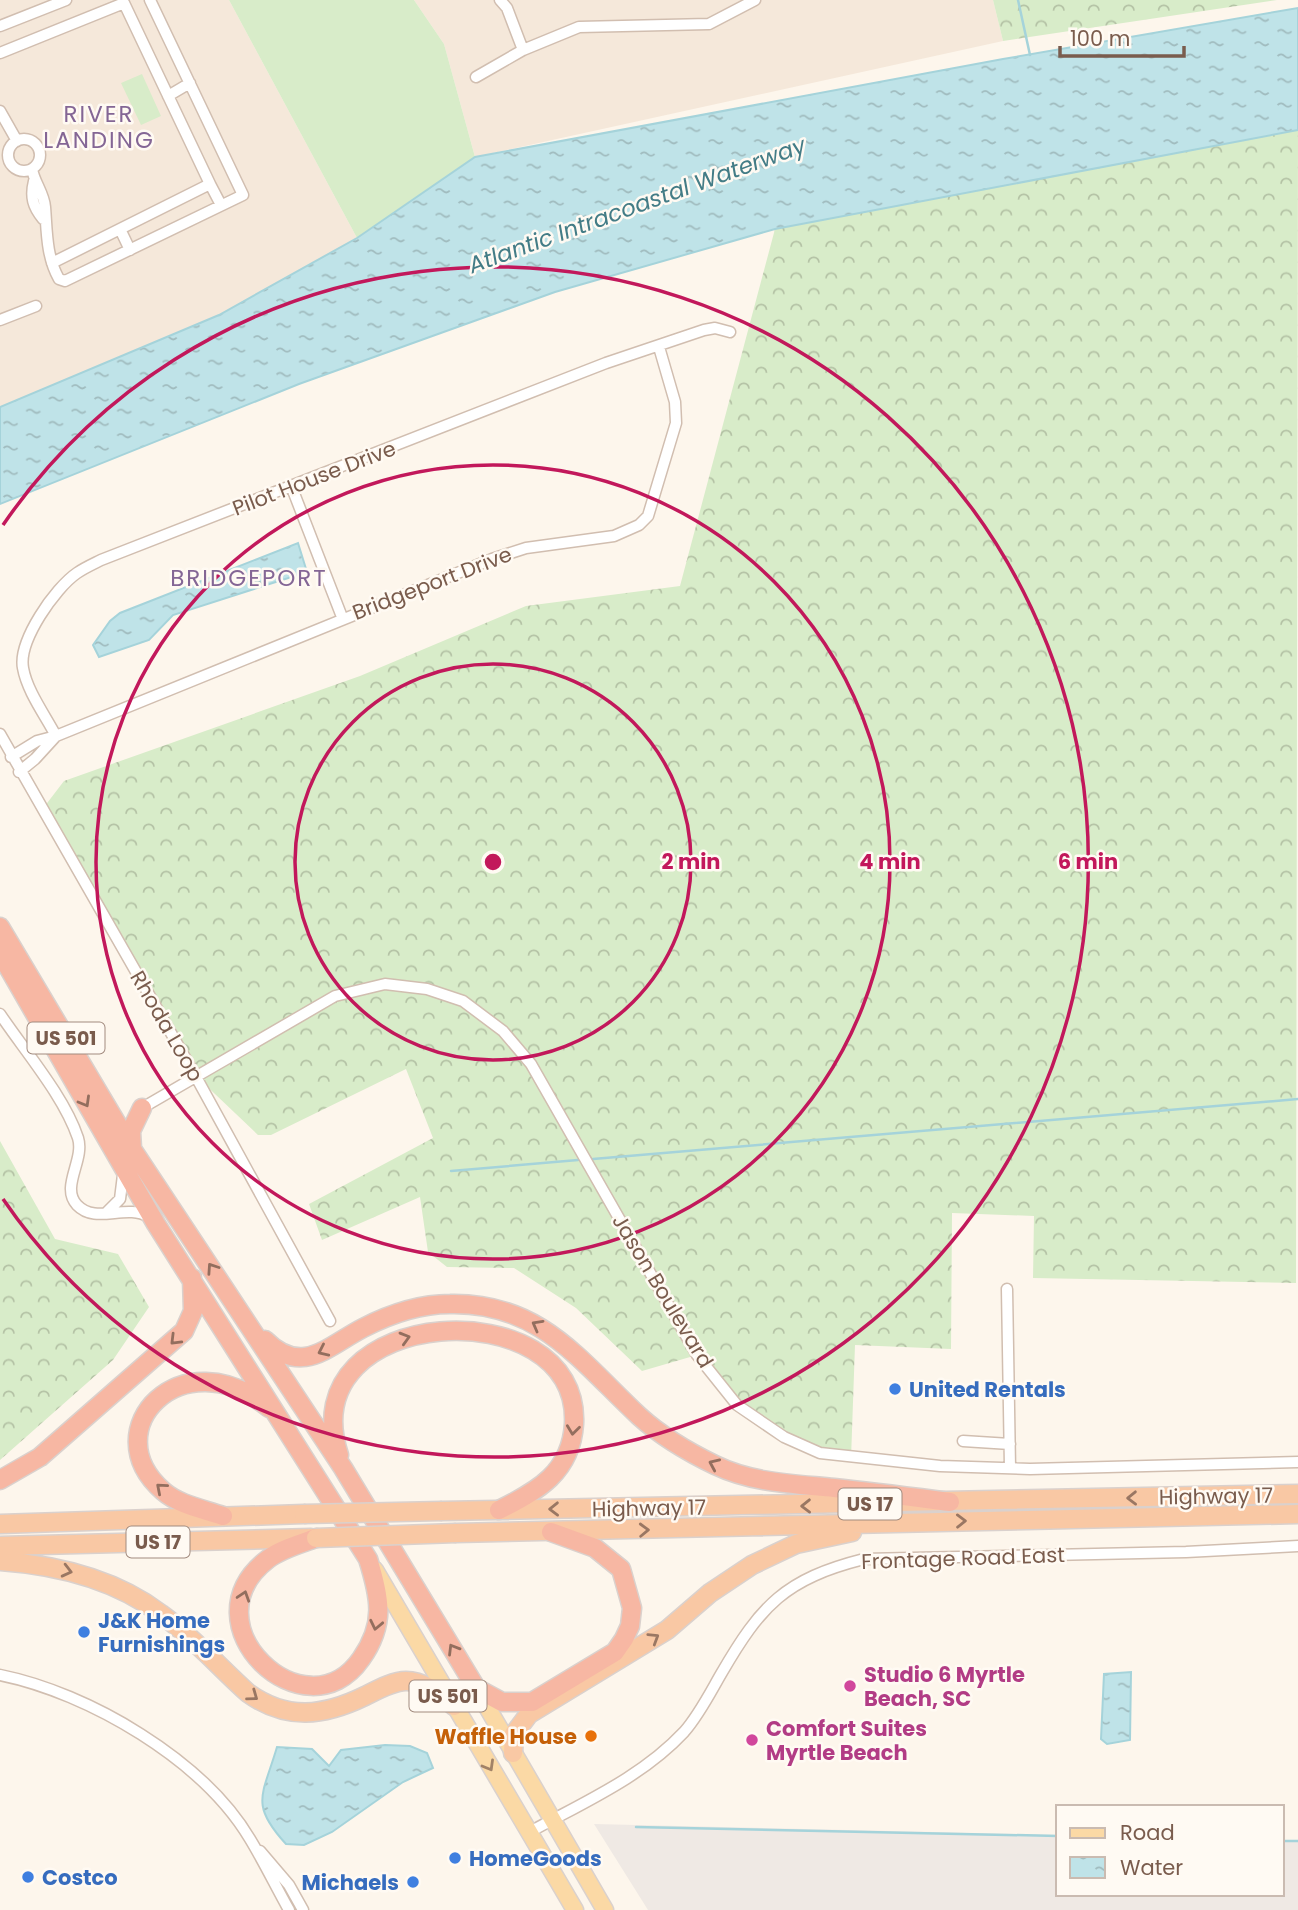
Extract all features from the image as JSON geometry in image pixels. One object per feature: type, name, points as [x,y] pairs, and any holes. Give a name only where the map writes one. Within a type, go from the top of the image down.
[{"type":"highway","name":"US 501","points":[[0,927],[132,1149],[343,1468],[476,1688]]},
{"type":"highway","name":"US 501","points":[[0,953],[156,1224],[368,1559]]},
{"type":"highway","points":[[102,1098],[119,1107],[142,1108],[131,1131],[132,1149]]},
{"type":"highway","points":[[0,1480],[40,1457],[184,1331],[193,1311],[192,1278]]},
{"type":"highway","points":[[250,1325],[274,1349],[293,1358],[314,1355],[361,1328],[411,1309],[450,1304],[496,1310],[522,1317],[565,1343],[640,1417],[683,1449],[717,1466],[786,1484],[950,1502]]},
{"type":"highway","points":[[343,1468],[332,1420],[338,1395],[346,1379],[361,1363],[378,1348],[400,1338],[426,1332],[468,1330],[490,1334],[524,1346],[541,1356],[564,1380],[575,1411],[568,1455],[556,1475],[530,1495],[499,1510]]},
{"type":"highway","points":[[223,1516],[179,1501],[152,1480],[144,1468],[140,1451],[139,1430],[146,1412],[158,1398],[173,1387],[209,1381],[244,1391],[279,1416]]},
{"type":"highway","name":"Highway 17","points":[[0,1524],[304,1514],[1298,1494]]},
{"type":"highway","name":"Highway 17","points":[[0,1546],[1298,1514]]},
{"type":"highway","points":[[513,1753],[514,1734],[529,1714],[667,1630],[710,1593],[752,1565],[796,1544],[892,1523]]},
{"type":"highway","points":[[476,1688],[502,1703],[532,1702],[615,1652],[624,1639],[630,1626],[632,1608],[621,1569],[595,1548],[551,1532]]},
{"type":"highway","points":[[316,1538],[280,1552],[258,1568],[243,1595],[240,1608],[242,1633],[255,1658],[268,1670],[294,1684],[329,1683],[356,1667],[367,1651],[378,1626],[379,1595],[368,1559]]},
{"type":"highway","points":[[0,1561],[59,1568],[115,1587],[159,1612],[248,1693],[261,1703],[279,1709],[316,1714],[405,1681],[433,1690],[454,1706]]},
{"type":"main road","name":"US 501","points":[[368,1559],[528,1833],[578,1910]]},
{"type":"main road","name":"US 501","points":[[476,1688],[605,1910]]},
{"type":"street","points":[[0,26],[66,0]]},
{"type":"street","points":[[32,169],[45,208],[43,219],[52,263],[59,279],[65,281],[243,195],[150,0]]},
{"type":"street","points":[[499,0],[507,8],[523,50]]},
{"type":"street","points":[[476,77],[523,50],[579,27],[709,24],[755,0]]},
{"type":"street","points":[[0,53],[127,1],[168,96],[221,205]]},
{"type":"street","points":[[168,96],[190,83]]},
{"type":"street","points":[[0,111],[17,141]]},
{"type":"street","points":[[30,140],[39,150],[38,163],[32,169],[18,170],[4,162],[10,147],[17,141],[30,140]]},
{"type":"street","points":[[52,263],[210,184]]},
{"type":"street","points":[[120,229],[130,250]]},
{"type":"street","points":[[0,320],[36,306]]},
{"type":"street","name":"Pilot House Drive","points":[[56,736],[27,681],[22,655],[34,628],[63,585],[76,573],[101,560],[292,488],[606,363],[704,330],[715,328],[730,331]]},
{"type":"street","name":"Bridgeport Drive","points":[[11,757],[37,741],[56,736],[342,617],[526,548],[614,536],[639,525],[654,505],[676,424],[676,402],[659,347]]},
{"type":"street","points":[[292,488],[342,617]]},
{"type":"street","name":"Rhoda Loop","points":[[0,734],[19,772],[195,1075],[330,1321]]},
{"type":"street","name":"Bridgeport Drive","points":[[19,772],[36,759],[56,736]]},
{"type":"street","name":"Jason Boulevard","points":[[142,1108],[335,996],[385,985],[427,989],[463,1001],[503,1031],[531,1064],[697,1355],[737,1405],[784,1437],[820,1453],[914,1464],[1010,1468],[1298,1462]]},
{"type":"street","points":[[0,1014],[60,1104],[79,1139],[78,1164],[71,1188],[72,1198],[86,1212],[137,1212],[156,1224]]},
{"type":"street","points":[[106,1213],[120,1199],[123,1189],[122,1164]]},
{"type":"street","points":[[1007,1289],[1010,1468]]},
{"type":"street","points":[[962,1441],[1010,1444]]},
{"type":"street","name":"Frontage Road East","points":[[528,1833],[601,1794],[662,1753],[701,1709],[760,1612],[792,1587],[828,1568],[864,1559],[1186,1552],[1298,1546]]},
{"type":"street","points":[[0,1675],[41,1686],[73,1699],[143,1737],[207,1786],[289,1885],[303,1910]]},
{"type":"street","points":[[250,1840],[289,1910]]},
{"type":"shaded area","points":[[0,0],[229,0],[357,238],[219,315],[0,407]]},
{"type":"shaded area","points":[[414,0],[993,0],[1003,41],[475,157],[444,44]]},
{"type":"shaded area","points":[[594,1824],[1056,1835],[1056,1896],[1284,1896],[1284,1841],[1298,1842],[1298,1910],[648,1910]]},
{"type":"green space","points":[[229,0],[414,0],[444,44],[475,157],[357,238]]},
{"type":"green space","points":[[993,0],[1277,0],[1003,41]]},
{"type":"green space","points":[[142,74],[161,116],[141,125],[121,83]]},
{"type":"green space","points":[[1298,130],[1296,1283],[1033,1278],[1034,1216],[952,1213],[951,1349],[855,1345],[851,1459],[820,1453],[737,1405],[697,1355],[642,1371],[576,1308],[514,1268],[447,1267],[428,1252],[420,1197],[322,1240],[309,1204],[433,1138],[406,1069],[271,1135],[258,1135],[195,1075],[41,811],[64,781],[360,676],[526,606],[680,586],[775,229]]},
{"type":"green space","points":[[0,1141],[55,1239],[118,1254],[149,1307],[113,1360],[0,1460]]},
{"type":"water","name":"Atlantic Intracoastal Waterway","points":[[1298,8],[1298,130],[775,229],[555,292],[299,384],[0,504],[0,407],[219,315],[357,238],[475,157],[1003,59]]},
{"type":"water","points":[[298,543],[307,572],[173,615],[149,640],[99,657],[93,645],[110,621],[120,613]]},
{"type":"water","points":[[1131,1672],[1130,1740],[1107,1744],[1101,1739],[1104,1674]]},
{"type":"water","points":[[385,1745],[410,1746],[427,1753],[433,1768],[403,1782],[332,1832],[304,1845],[286,1844],[267,1819],[262,1798],[277,1747],[312,1749],[329,1766],[341,1750]]},
{"type":"waterway","points":[[1018,0],[1030,55]]},
{"type":"waterway","points":[[593,1159],[1298,1099]]},
{"type":"waterway","points":[[451,1171],[578,1160]]},
{"type":"waterway","points":[[636,1827],[1056,1836]]},
{"type":"waterway","points":[[1284,1841],[1298,1841]]},
{"type":"place","name":"United Rentals","points":[[895,1389]]},
{"type":"place","name":"J&K Home Furnishings","points":[[84,1632]]},
{"type":"place","name":"Studio 6 Myrtle Beach, SC","points":[[850,1686]]},
{"type":"place","name":"Waffle House","points":[[591,1736]]},
{"type":"place","name":"Comfort Suites Myrtle Beach","points":[[752,1740]]},
{"type":"place","name":"HomeGoods","points":[[455,1858]]},
{"type":"place","name":"Costco","points":[[28,1877]]},
{"type":"place","name":"Michaels","points":[[413,1882]]},
{"type":"district","name":"RIVER LANDING","points":[[99,127]]},
{"type":"district","name":"BRIDGEPORT","points":[[249,578]]}]
